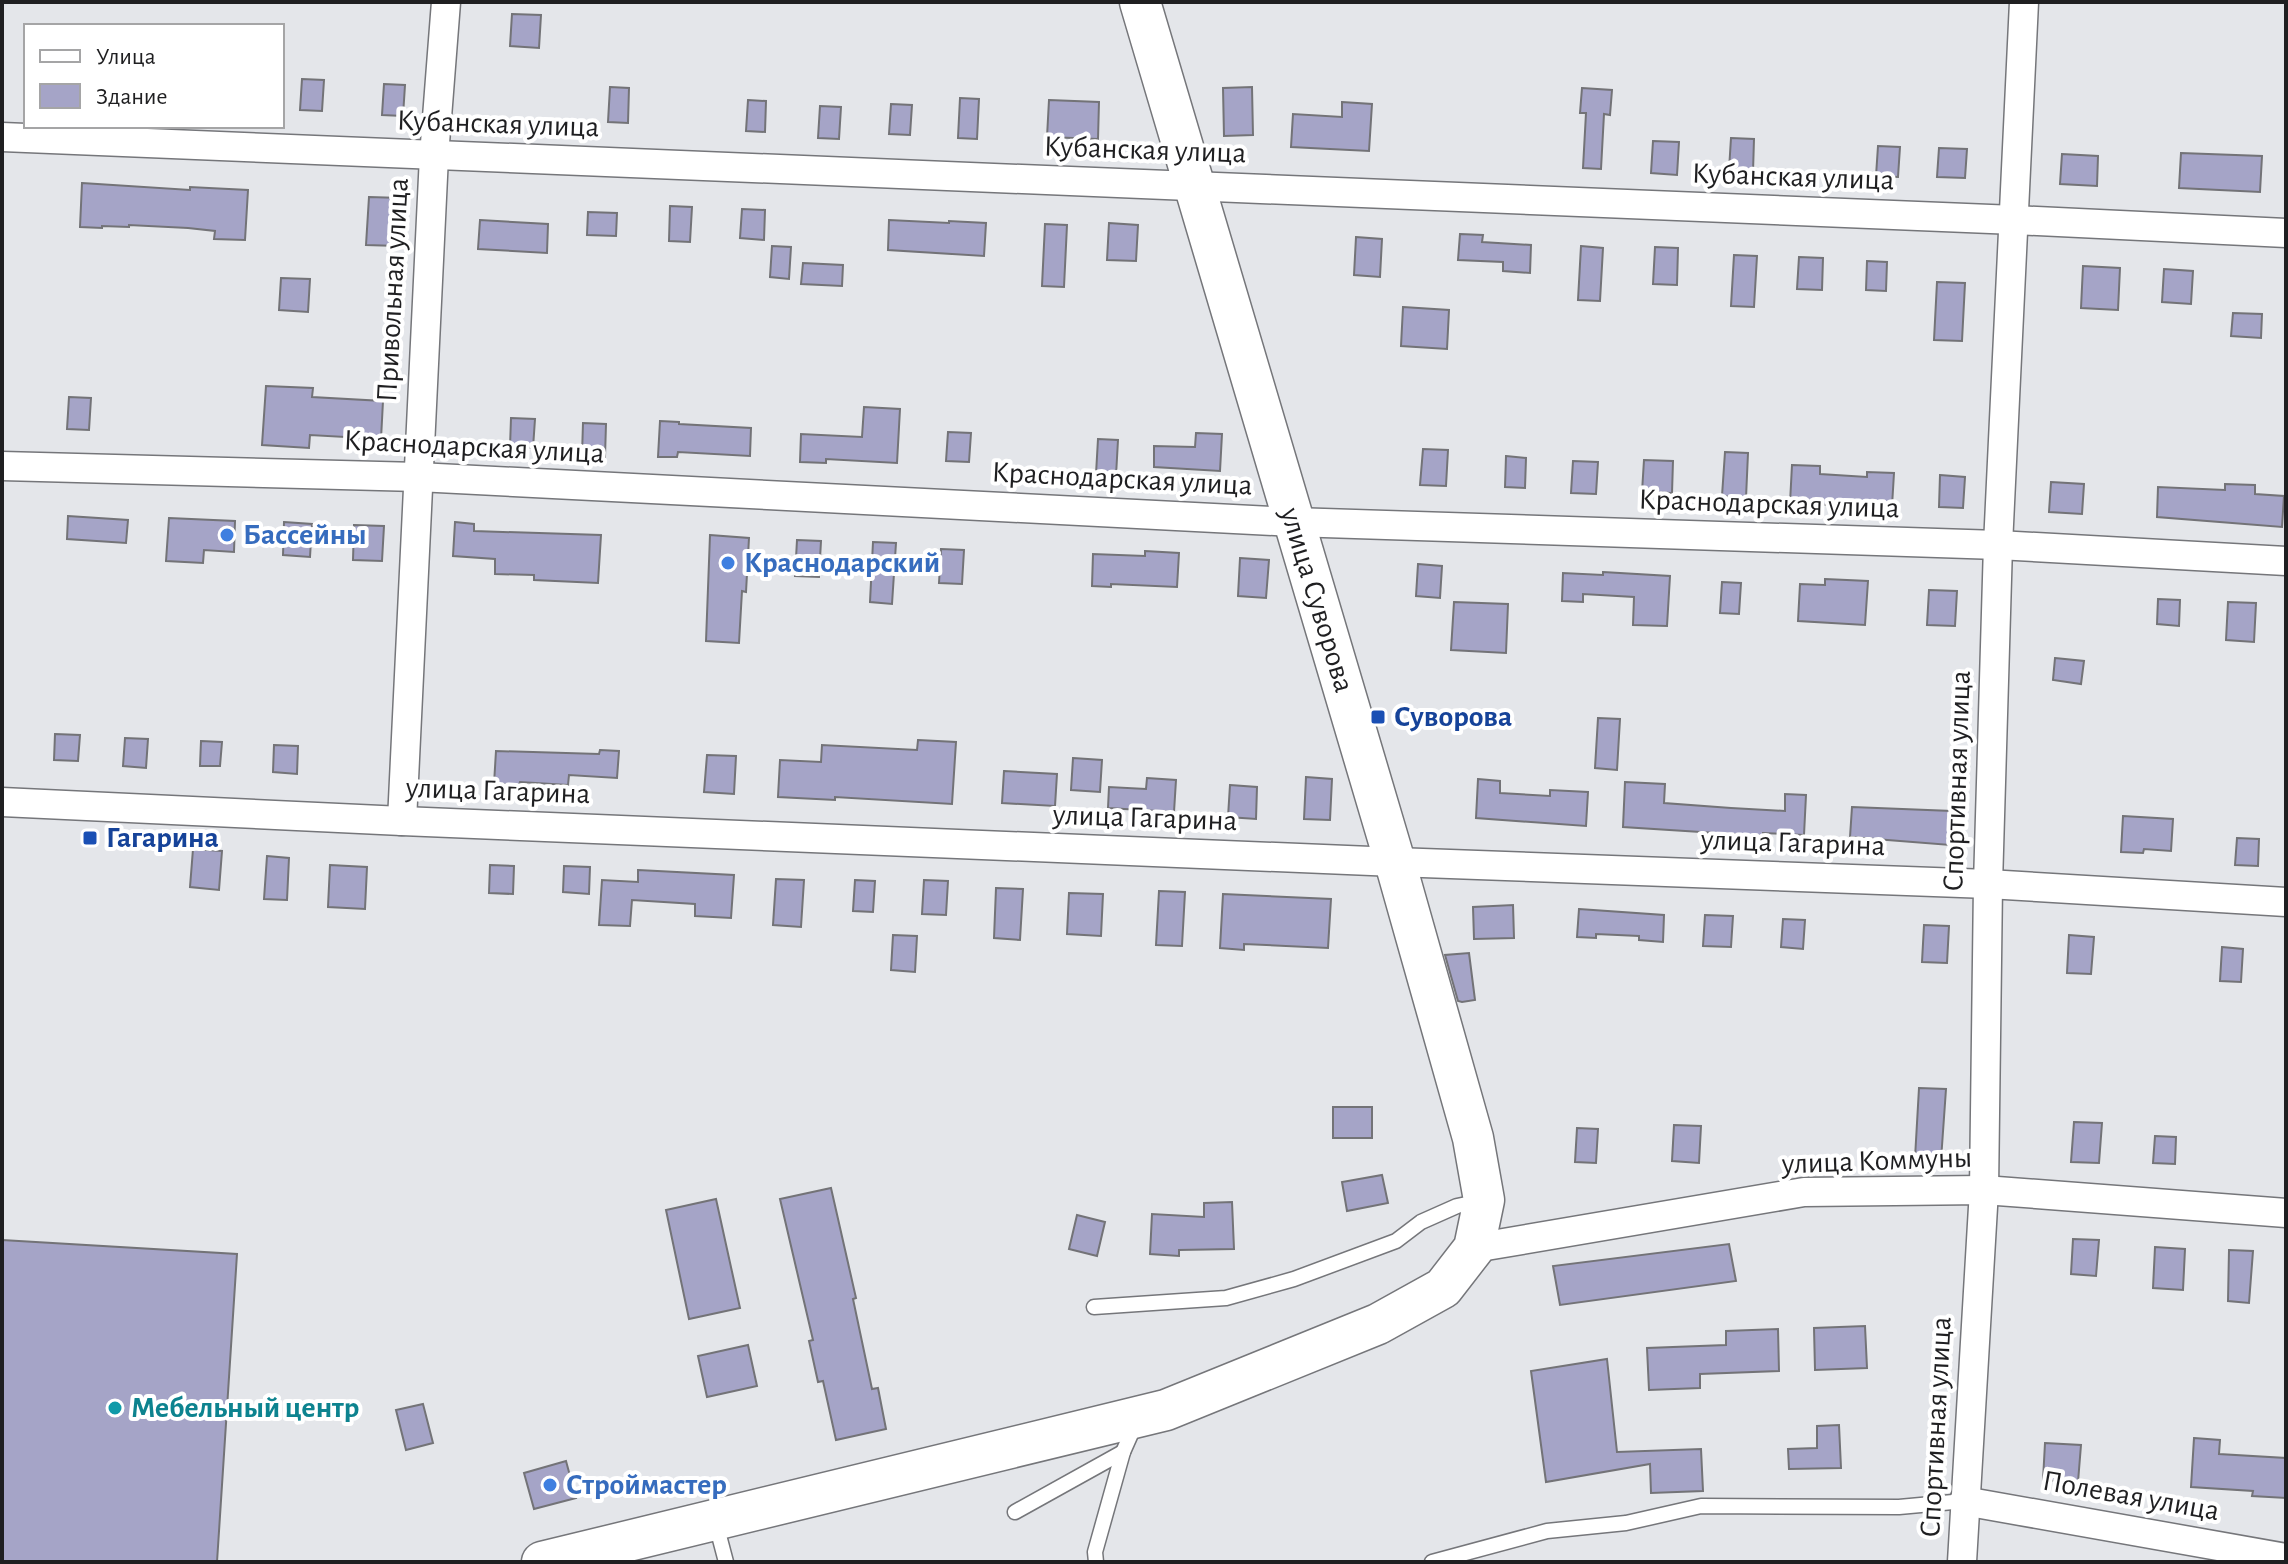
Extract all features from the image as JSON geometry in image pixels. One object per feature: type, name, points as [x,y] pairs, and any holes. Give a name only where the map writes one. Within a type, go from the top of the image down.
[{"type":"street","name":"Привольная улица","points":[[402,821],[434,156],[446,2]]},
{"type":"street","name":"улица Суворова","points":[[1140,2],[1395,862],[1473,1138],[1484,1200],[1474,1248]]},
{"type":"street","name":"Спортивная улица","points":[[1962,1562],[1984,1190],[1988,884],[1998,545],[2024,2]]},
{"type":"street","name":"Кубанская улица","points":[[2,137],[2286,233]]},
{"type":"street","name":"Краснодарская улица","points":[[2,466],[418,477],[1293,522],[1998,545],[2286,561]]},
{"type":"street","name":"улица Гагарина","points":[[2,802],[402,821],[1988,884],[2286,902]]},
{"type":"street","name":"улица Коммуны","points":[[1474,1248],[1804,1192],[1984,1190],[2286,1213]]},
{"type":"street","points":[[542,1562],[715,1520],[1131,1435],[1166,1410],[1378,1324],[1443,1288],[1474,1248]]},
{"type":"street","name":"Полевая улица","points":[[1964,1501],[2286,1558]]},
{"type":"lane","points":[[1094,1307],[1226,1298],[1267,1287],[1396,1241],[1421,1222],[1457,1206],[1484,1200]]},
{"type":"lane","points":[[1015,1512],[1131,1435]]},
{"type":"lane","points":[[1096,1562],[1095,1552],[1131,1435]]},
{"type":"lane","points":[[1432,1562],[1547,1531],[1626,1523],[1701,1506],[1899,1507],[1964,1501]]},
{"type":"lane","points":[[715,1520],[726,1562]]},
{"type":"building","points":[[512,14],[541,15],[539,48],[510,46]]},
{"type":"building","points":[[302,79],[324,80],[322,111],[300,110]]},
{"type":"building","points":[[384,84],[405,85],[403,116],[382,115]]},
{"type":"building","points":[[610,87],[629,88],[628,123],[608,122]]},
{"type":"building","points":[[1252,87],[1253,135],[1224,136],[1223,88]]},
{"type":"building","points":[[1582,88],[1612,90],[1610,115],[1604,114],[1601,169],[1583,168],[1586,113],[1580,113]]},
{"type":"building","points":[[960,98],[979,99],[977,139],[958,138]]},
{"type":"building","points":[[748,100],[766,101],[765,132],[746,131]]},
{"type":"building","points":[[1049,100],[1099,102],[1098,139],[1047,137]]},
{"type":"building","points":[[1342,102],[1372,104],[1369,151],[1291,147],[1293,114],[1342,117]]},
{"type":"building","points":[[891,104],[912,105],[910,135],[889,134]]},
{"type":"building","points":[[820,106],[841,107],[839,139],[818,138]]},
{"type":"building","points":[[1731,138],[1754,139],[1753,172],[1729,170]]},
{"type":"building","points":[[1653,141],[1679,142],[1677,175],[1651,173]]},
{"type":"building","points":[[1878,146],[1900,147],[1898,177],[1876,176]]},
{"type":"building","points":[[1939,148],[1967,149],[1965,178],[1937,177]]},
{"type":"building","points":[[2181,153],[2262,156],[2260,192],[2179,188]]},
{"type":"building","points":[[2062,154],[2098,156],[2097,186],[2060,184]]},
{"type":"building","points":[[82,183],[190,190],[190,187],[248,190],[245,240],[214,239],[215,231],[188,228],[129,225],[80,227]]},
{"type":"building","points":[[369,197],[401,198],[398,246],[366,245]]},
{"type":"building","points":[[670,206],[692,207],[690,242],[669,241]]},
{"type":"building","points":[[742,209],[765,210],[764,240],[740,238]]},
{"type":"building","points":[[588,212],[617,213],[616,236],[587,235]]},
{"type":"building","points":[[480,220],[548,224],[547,253],[478,249]]},
{"type":"building","points":[[889,220],[986,223],[984,256],[888,250]]},
{"type":"building","points":[[1109,223],[1138,225],[1136,261],[1107,260]]},
{"type":"building","points":[[1045,224],[1067,225],[1064,287],[1042,286]]},
{"type":"building","points":[[1460,234],[1483,235],[1482,242],[1531,245],[1530,273],[1503,271],[1503,262],[1458,260]]},
{"type":"building","points":[[1356,237],[1382,239],[1380,277],[1354,275]]},
{"type":"building","points":[[772,246],[791,247],[789,279],[770,277]]},
{"type":"building","points":[[1581,246],[1603,248],[1600,301],[1578,300]]},
{"type":"building","points":[[1655,247],[1678,248],[1677,285],[1653,284]]},
{"type":"building","points":[[1734,255],[1757,256],[1754,307],[1731,306]]},
{"type":"building","points":[[1799,257],[1823,258],[1822,290],[1797,289]]},
{"type":"building","points":[[1867,261],[1887,262],[1886,291],[1866,290]]},
{"type":"building","points":[[803,263],[843,265],[842,286],[801,284]]},
{"type":"building","points":[[2083,266],[2120,268],[2118,310],[2081,308]]},
{"type":"building","points":[[2164,269],[2193,271],[2191,304],[2162,302]]},
{"type":"building","points":[[281,278],[310,279],[308,312],[279,310]]},
{"type":"building","points":[[1937,282],[1965,283],[1962,341],[1934,340]]},
{"type":"building","points":[[1403,307],[1449,310],[1447,349],[1401,346]]},
{"type":"building","points":[[2233,313],[2262,314],[2261,338],[2231,336]]},
{"type":"building","points":[[266,386],[313,388],[312,397],[383,401],[381,439],[310,435],[309,448],[262,445]]},
{"type":"building","points":[[69,397],[91,398],[89,430],[67,429]]},
{"type":"building","points":[[864,407],[900,409],[897,463],[826,459],[826,463],[800,462],[801,434],[862,437]]},
{"type":"building","points":[[511,418],[535,419],[533,448],[510,447]]},
{"type":"building","points":[[660,421],[751,428],[750,456],[678,452],[677,457],[658,457]]},
{"type":"building","points":[[583,423],[606,424],[605,457],[582,455]]},
{"type":"building","points":[[948,432],[971,433],[969,462],[946,461]]},
{"type":"building","points":[[1196,433],[1222,434],[1220,471],[1154,467],[1154,446],[1195,447]]},
{"type":"building","points":[[1098,439],[1118,440],[1116,476],[1096,474]]},
{"type":"building","points":[[1423,449],[1448,450],[1446,486],[1420,485]]},
{"type":"building","points":[[1725,452],[1748,453],[1746,498],[1722,496]]},
{"type":"building","points":[[1506,456],[1526,458],[1525,488],[1505,487]]},
{"type":"building","points":[[1644,460],[1673,461],[1672,493],[1642,492]]},
{"type":"building","points":[[1573,461],[1598,462],[1596,494],[1571,493]]},
{"type":"building","points":[[1792,465],[1820,466],[1820,474],[1867,477],[1867,472],[1894,473],[1892,506],[1790,503]]},
{"type":"building","points":[[1940,475],[1965,477],[1963,508],[1939,507]]},
{"type":"building","points":[[2051,482],[2084,484],[2082,514],[2049,512]]},
{"type":"building","points":[[2225,484],[2255,485],[2255,494],[2284,496],[2282,527],[2157,517],[2158,487],[2225,490]]},
{"type":"building","points":[[68,516],[128,520],[126,543],[67,539]]},
{"type":"building","points":[[169,518],[235,521],[234,552],[204,550],[203,563],[166,561]]},
{"type":"building","points":[[284,522],[312,524],[310,557],[283,555]]},
{"type":"building","points":[[455,522],[474,524],[474,531],[601,535],[598,583],[534,580],[534,575],[495,574],[495,559],[453,556]]},
{"type":"building","points":[[354,525],[384,526],[382,561],[353,560]]},
{"type":"building","points":[[710,535],[749,538],[739,643],[706,641]]},
{"type":"building","points":[[797,540],[821,541],[819,577],[795,576]]},
{"type":"building","points":[[873,542],[896,543],[892,604],[870,602]]},
{"type":"building","points":[[941,549],[964,550],[962,584],[939,583]]},
{"type":"building","points":[[1145,551],[1179,553],[1177,587],[1092,586],[1093,554],[1145,556]]},
{"type":"building","points":[[1240,558],[1269,560],[1266,598],[1238,596]]},
{"type":"building","points":[[1418,564],[1442,566],[1440,598],[1416,596]]},
{"type":"building","points":[[1603,572],[1670,576],[1667,626],[1633,625],[1634,597],[1583,594],[1583,602],[1562,601],[1563,573],[1603,575]]},
{"type":"building","points":[[1825,579],[1868,581],[1865,625],[1798,621],[1800,584],[1825,585]]},
{"type":"building","points":[[1722,582],[1741,583],[1739,614],[1720,613]]},
{"type":"building","points":[[1929,590],[1957,591],[1955,626],[1927,625]]},
{"type":"building","points":[[2158,599],[2180,600],[2179,626],[2157,624]]},
{"type":"building","points":[[1454,602],[1508,604],[1506,653],[1451,650]]},
{"type":"building","points":[[2228,602],[2256,603],[2254,642],[2226,640]]},
{"type":"building","points":[[2055,658],[2084,661],[2081,684],[2053,680]]},
{"type":"building","points":[[1598,718],[1620,719],[1617,770],[1595,768]]},
{"type":"building","points":[[55,734],[80,735],[78,761],[54,760]]},
{"type":"building","points":[[125,738],[148,739],[146,768],[123,766]]},
{"type":"building","points":[[918,740],[956,742],[952,804],[778,797],[780,760],[821,762],[822,745],[917,750]]},
{"type":"building","points":[[201,741],[222,742],[220,766],[200,766]]},
{"type":"building","points":[[274,745],[298,746],[297,774],[273,772]]},
{"type":"building","points":[[600,750],[619,751],[617,778],[569,775],[568,785],[494,784],[496,751],[599,754]]},
{"type":"building","points":[[707,755],[736,756],[734,794],[704,792]]},
{"type":"building","points":[[1073,758],[1102,760],[1100,792],[1071,790]]},
{"type":"building","points":[[1004,771],[1057,774],[1055,806],[1002,803]]},
{"type":"building","points":[[1306,777],[1332,779],[1330,820],[1304,819]]},
{"type":"building","points":[[1147,778],[1176,780],[1174,812],[1108,808],[1109,787],[1146,789]]},
{"type":"building","points":[[1478,779],[1500,781],[1500,793],[1550,796],[1550,790],[1588,792],[1586,826],[1476,818]]},
{"type":"building","points":[[1625,782],[1665,784],[1664,803],[1731,808],[1785,811],[1785,794],[1806,795],[1804,835],[1763,833],[1763,836],[1623,827]]},
{"type":"building","points":[[1230,785],[1257,787],[1256,819],[1228,817]]},
{"type":"building","points":[[1852,807],[1952,811],[1950,845],[1850,837]]},
{"type":"building","points":[[2123,816],[2173,819],[2171,851],[2144,849],[2143,853],[2121,852]]},
{"type":"building","points":[[2237,838],[2259,839],[2258,866],[2235,865]]},
{"type":"building","points":[[193,849],[222,851],[219,890],[190,887]]},
{"type":"building","points":[[267,856],[289,858],[287,900],[264,899]]},
{"type":"building","points":[[330,865],[367,867],[365,909],[328,907]]},
{"type":"building","points":[[490,865],[514,866],[513,894],[489,893]]},
{"type":"building","points":[[564,866],[590,867],[589,894],[563,892]]},
{"type":"building","points":[[638,870],[734,875],[731,918],[695,916],[695,904],[632,900],[630,926],[599,925],[602,880],[638,882]]},
{"type":"building","points":[[776,879],[804,880],[801,927],[773,925]]},
{"type":"building","points":[[855,880],[875,881],[873,912],[853,911]]},
{"type":"building","points":[[924,880],[948,881],[946,915],[922,914]]},
{"type":"building","points":[[996,888],[1023,889],[1020,940],[994,938]]},
{"type":"building","points":[[1159,891],[1185,892],[1182,946],[1156,945]]},
{"type":"building","points":[[1069,893],[1103,894],[1101,936],[1067,934]]},
{"type":"building","points":[[1223,894],[1331,899],[1328,948],[1244,944],[1244,950],[1220,948]]},
{"type":"building","points":[[1513,905],[1514,938],[1474,939],[1473,907]]},
{"type":"building","points":[[1579,909],[1664,915],[1663,942],[1639,940],[1639,936],[1596,934],[1596,938],[1577,937]]},
{"type":"building","points":[[1705,915],[1733,916],[1731,947],[1703,946]]},
{"type":"building","points":[[1783,919],[1805,920],[1803,949],[1781,947]]},
{"type":"building","points":[[1924,925],[1949,926],[1947,963],[1922,962]]},
{"type":"building","points":[[893,935],[917,936],[915,972],[891,970]]},
{"type":"building","points":[[2069,935],[2094,937],[2091,974],[2067,973]]},
{"type":"building","points":[[2222,947],[2243,949],[2241,982],[2220,981]]},
{"type":"building","points":[[1469,953],[1475,1000],[1462,1002],[1458,1001],[1445,955]]},
{"type":"building","points":[[1919,1088],[1946,1089],[1941,1160],[1915,1158]]},
{"type":"building","points":[[1333,1107],[1372,1107],[1372,1138],[1333,1138]]},
{"type":"building","points":[[2074,1122],[2102,1123],[2099,1163],[2071,1162]]},
{"type":"building","points":[[1674,1125],[1701,1126],[1699,1163],[1672,1161]]},
{"type":"building","points":[[1577,1128],[1598,1129],[1596,1163],[1575,1162]]},
{"type":"building","points":[[2155,1136],[2176,1137],[2175,1164],[2153,1163]]},
{"type":"building","points":[[1382,1175],[1388,1203],[1347,1211],[1342,1182]]},
{"type":"building","points":[[831,1188],[856,1298],[853,1299],[872,1389],[878,1388],[886,1429],[836,1440],[823,1381],[818,1382],[809,1341],[813,1340],[780,1199]]},
{"type":"building","points":[[716,1199],[740,1308],[689,1319],[666,1210]]},
{"type":"building","points":[[1232,1202],[1234,1249],[1179,1250],[1179,1256],[1150,1254],[1152,1214],[1204,1217],[1204,1203]]},
{"type":"building","points":[[1077,1215],[1105,1222],[1097,1256],[1069,1249]]},
{"type":"building","points":[[2073,1239],[2099,1240],[2096,1276],[2071,1274]]},
{"type":"building","name":"Мебельный центр","points":[[2,1240],[237,1254],[217,1562],[2,1562]]},
{"type":"building","points":[[1729,1244],[1736,1281],[1560,1305],[1553,1266]]},
{"type":"building","points":[[2155,1247],[2185,1249],[2183,1290],[2153,1288]]},
{"type":"building","points":[[2229,1250],[2253,1251],[2249,1303],[2228,1301]]},
{"type":"building","points":[[1865,1326],[1867,1368],[1815,1370],[1814,1328]]},
{"type":"building","points":[[1778,1329],[1779,1371],[1700,1374],[1700,1388],[1649,1390],[1647,1348],[1726,1345],[1726,1331]]},
{"type":"building","points":[[748,1345],[757,1386],[707,1397],[698,1356]]},
{"type":"building","points":[[1607,1359],[1617,1452],[1701,1449],[1703,1491],[1651,1493],[1650,1464],[1546,1482],[1531,1371]]},
{"type":"building","points":[[423,1404],[433,1443],[406,1450],[396,1410]]},
{"type":"building","points":[[1839,1425],[1841,1468],[1789,1469],[1788,1449],[1817,1448],[1817,1426]]},
{"type":"building","points":[[2194,1438],[2220,1440],[2219,1454],[2286,1458],[2286,1498],[2252,1496],[2253,1491],[2191,1487]]},
{"type":"building","points":[[2045,1443],[2081,1445],[2078,1482],[2043,1480]]},
{"type":"building","name":"Строймастер","points":[[566,1461],[576,1498],[534,1509],[524,1473]]},
{"type":"place","name":"Бассейны","points":[[227,535]]},
{"type":"place","name":"Краснодарский","points":[[728,563]]},
{"type":"place","name":"Суворова","points":[[1378,717]]},
{"type":"place","name":"Гагарина","points":[[90,838]]},
{"type":"place","name":"Мебельный центр","points":[[115,1408]]},
{"type":"place","name":"Строймастер","points":[[550,1485]]}]
